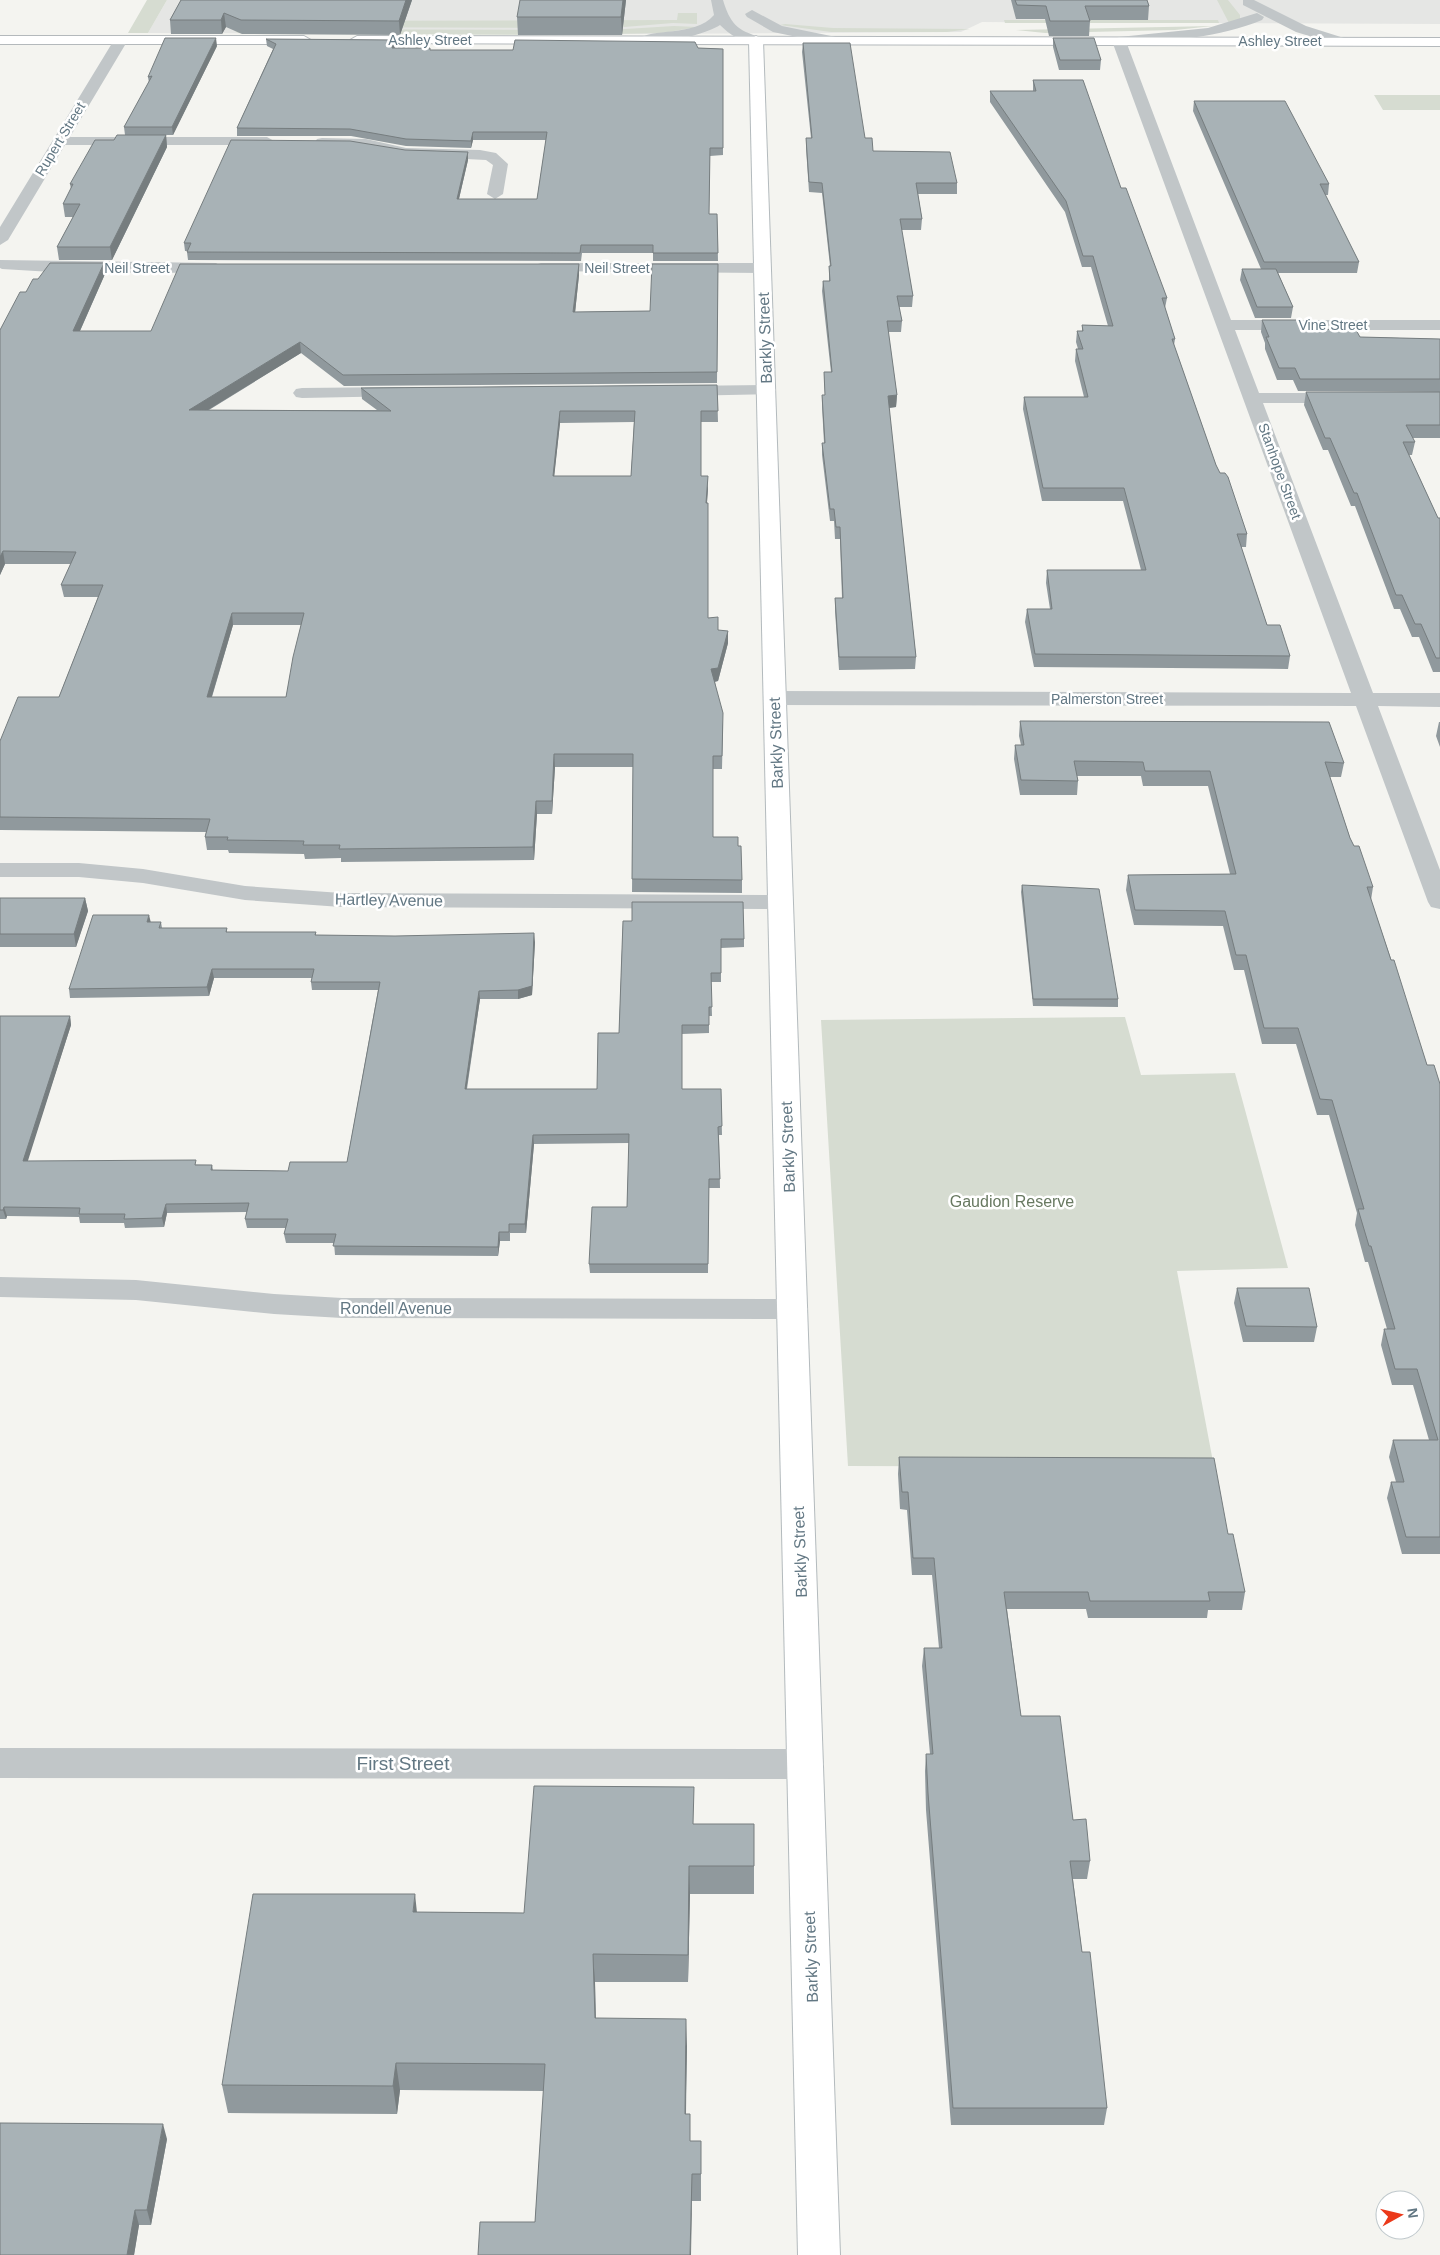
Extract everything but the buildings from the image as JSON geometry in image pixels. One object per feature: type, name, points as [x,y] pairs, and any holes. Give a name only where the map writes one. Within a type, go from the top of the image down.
[{"type":"street","points":[[716,0],[720,17],[745,39],[750,30],[752,14],[745,2]]},
{"type":"street","points":[[1247,1],[1270,41]]},
{"type":"street","points":[[1247,1],[1301,29],[1339,41]]},
{"type":"street","name":"Ashley Street","points":[[752,14],[778,29],[831,40]]},
{"type":"street","points":[[645,40],[700,30],[714,25],[720,17]]},
{"type":"street","name":"Ashley Street","points":[[1119,40],[1216,30],[1233,27],[1257,17]]},
{"type":"street","name":"Ashley Street","points":[[341,40],[745,39],[1440,42]]},
{"type":"street","name":"Barkly Street","points":[[745,39],[762,268],[820,2255]]},
{"type":"street","points":[[0,40],[321,40]]},
{"type":"street","name":"Rupert Street","points":[[0,240],[121,40]]},
{"type":"street","name":"Stanhope Street","points":[[1119,40],[1253,398],[1363,700],[1440,902]]},
{"type":"street","points":[[59,140],[284,142]]},
{"type":"street","points":[[303,142],[366,143],[406,152],[470,153],[491,156],[500,164],[495,194]]},
{"type":"street","name":"Neil Street","points":[[1,267],[232,268]]},
{"type":"street","name":"Neil Street","points":[[521,268],[762,268]]},
{"type":"street","name":"Vine Street","points":[[1226,325],[1440,325]]},
{"type":"street","points":[[664,391],[766,390]]},
{"type":"street","points":[[302,392],[419,392]]},
{"type":"street","points":[[1253,398],[1355,398]]},
{"type":"street","name":"Palmerston Street","points":[[775,698],[1440,700]]},
{"type":"street","name":"Hartley Avenue","points":[[0,870],[79,870],[143,876],[245,894],[341,900],[780,902]]},
{"type":"street","name":"Rondell Avenue","points":[[0,1287],[136,1290],[274,1304],[342,1308],[793,1308]]},
{"type":"street","name":"First Street","points":[[0,1763],[806,1764]]},
{"type":"shaded area","points":[[167,0],[1440,0],[1440,24],[982,22],[961,32],[643,34],[148,33]]},
{"type":"green space","points":[[147,0],[167,0],[148,33],[128,33]]},
{"type":"green space","points":[[1217,0],[1228,0],[1240,15],[1240,19],[1229,23]]},
{"type":"green space","points":[[678,13],[697,13],[697,24],[673,23],[612,28],[279,27],[234,21],[677,20]]},
{"type":"green space","points":[[1004,20],[1218,20],[1219,23],[1005,23]]},
{"type":"green space","points":[[780,25],[833,28],[970,29],[947,32],[831,32]]},
{"type":"green space","points":[[674,26],[698,27],[662,33],[563,35],[250,34],[238,33],[232,29],[609,30]]},
{"type":"green space","points":[[1213,26],[1175,30],[1045,33],[1016,30]]},
{"type":"green space","points":[[1374,95],[1440,95],[1440,110],[1383,110]]},
{"type":"green space","name":"Gaudion Reserve","points":[[1125,1017],[1141,1075],[1235,1073],[1288,1268],[1177,1271],[1214,1467],[848,1466],[821,1020]]}]
